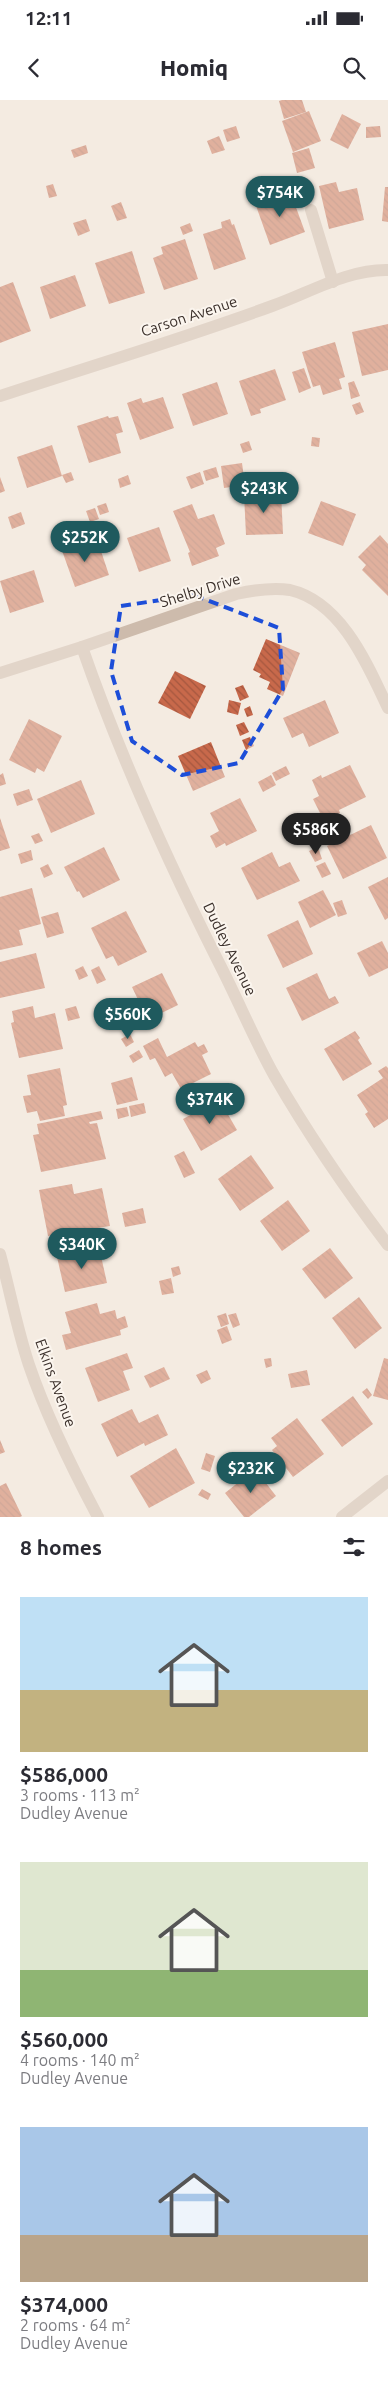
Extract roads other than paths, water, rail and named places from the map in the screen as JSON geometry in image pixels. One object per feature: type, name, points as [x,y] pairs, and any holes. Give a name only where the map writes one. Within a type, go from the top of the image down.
[{"type":"street","points":[[311,210],[333,282]]},
{"type":"street","name":"Carson Avenue","points":[[0,396],[272,306],[333,282],[367,272],[388,270]]},
{"type":"street","name":"Shelby Drive","points":[[0,673],[236,594],[257,590],[290,590],[317,604],[343,626],[363,656],[388,708]]},
{"type":"street","name":"Dudley Avenue","points":[[82,647],[108,721],[157,836],[274,1074],[312,1136],[388,1245]]},
{"type":"street","name":"Elkins Avenue","points":[[0,1254],[28,1362],[38,1390],[70,1464],[98,1517]]},
{"type":"street","points":[[342,1517],[388,1481]]}]
